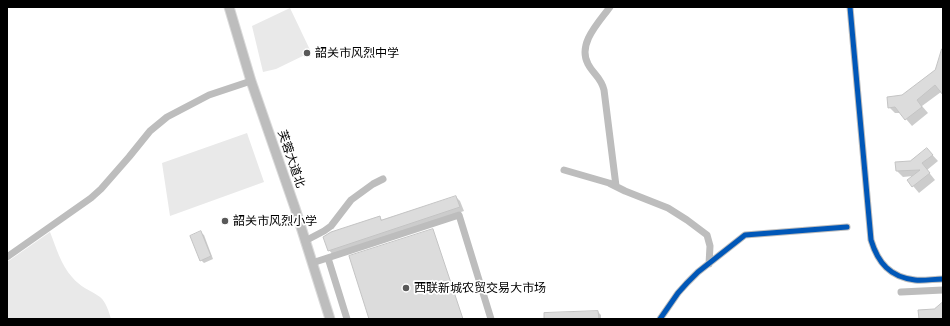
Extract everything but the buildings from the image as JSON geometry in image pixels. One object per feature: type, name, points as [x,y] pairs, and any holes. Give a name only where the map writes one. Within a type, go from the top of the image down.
[{"type":"main road","name":"芙蓉大道北","points":[[229,7],[251,81],[292,200],[330,319]]},
{"type":"street","points":[[610,7],[586,41],[585,51],[587,64],[602,82],[604,90],[616,186]]},
{"type":"street","points":[[850,7],[871,240],[874,250],[877,257],[886,268],[903,278],[916,280],[943,279]]},
{"type":"street","points":[[7,257],[91,198],[101,189],[150,131],[167,117],[209,94],[251,81]]},
{"type":"street","points":[[564,170],[609,183],[668,208],[687,220],[707,235],[710,246],[708,264]]},
{"type":"street","points":[[305,241],[331,226],[351,200],[373,184],[383,179]]},
{"type":"street","points":[[312,263],[459,215],[491,319]]},
{"type":"street","points":[[660,319],[682,288],[698,272],[745,235],[847,227]]},
{"type":"street","points":[[328,258],[347,319]]},
{"type":"street","points":[[901,292],[943,290]]},
{"type":"shaded area","points":[[290,8],[311,52],[276,69],[263,72],[252,26]]},
{"type":"shaded area","points":[[247,133],[264,182],[170,216],[162,163]]},
{"type":"shaded area","points":[[50,232],[59,256],[68,272],[78,283],[102,299],[107,307],[111,319],[7,319],[7,262]]},
{"type":"cycle path","points":[[850,7],[871,240],[881,262],[886,268],[899,276],[915,280],[943,279]]},
{"type":"cycle path","points":[[660,319],[678,293],[698,272],[745,235],[847,227]]},
{"type":"place","name":"韶关市风烈中学","points":[[307,53]]},
{"type":"place","name":"韶关市风烈小学","points":[[225,221]]},
{"type":"place","name":"西联新城农贸交易大市场","points":[[406,288]]}]
